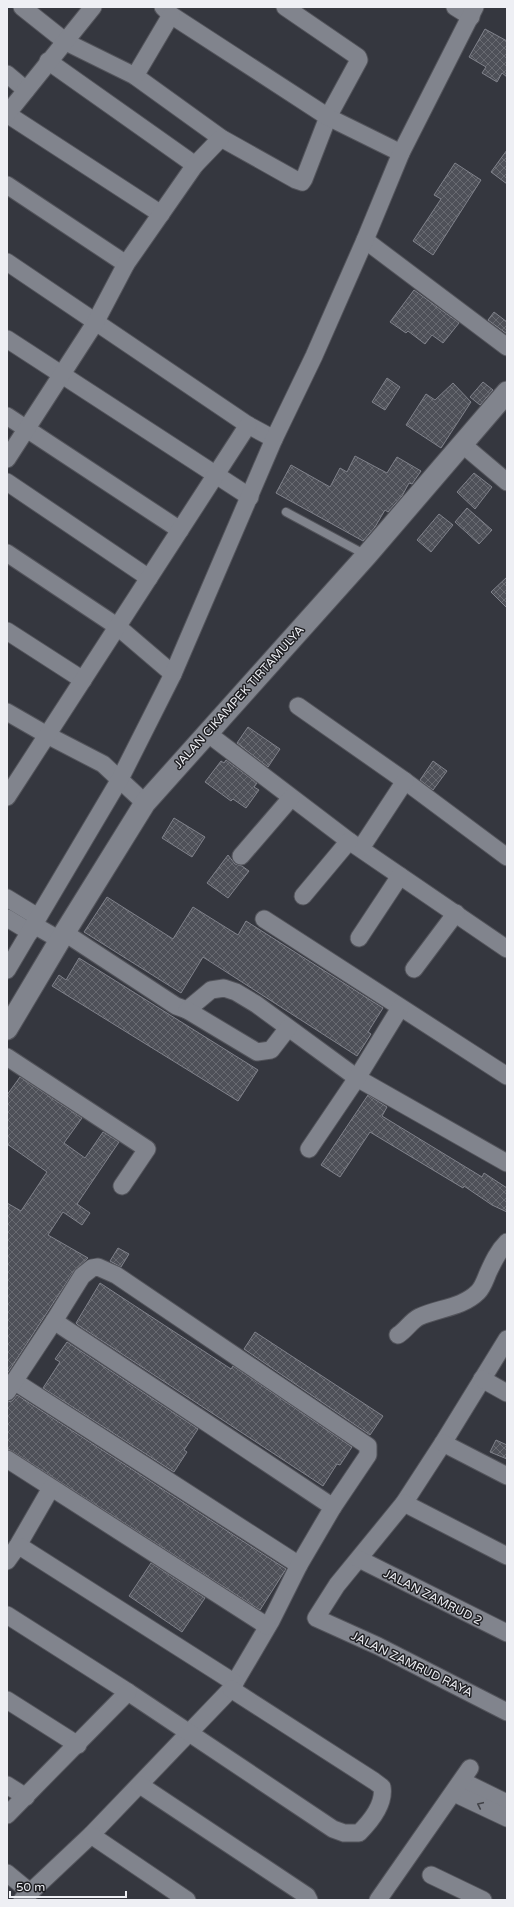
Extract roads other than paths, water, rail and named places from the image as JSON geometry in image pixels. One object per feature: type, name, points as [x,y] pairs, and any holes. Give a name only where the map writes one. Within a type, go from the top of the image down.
[{"type":"street","points":[[22,7],[66,42],[135,76],[221,138],[302,182],[328,117],[358,63],[358,57],[285,7]]},
{"type":"street","points":[[92,7],[66,42],[48,61],[7,114],[161,214]]},
{"type":"street","points":[[7,970],[120,779],[173,674],[274,439],[314,356],[365,240],[401,153],[473,12],[455,7]]},
{"type":"street","points":[[135,76],[167,11],[328,117],[401,153]]},
{"type":"street","points":[[48,61],[196,166]]},
{"type":"street","points":[[7,74],[26,90]]},
{"type":"street","points":[[7,458],[62,376],[95,323],[126,264],[196,166],[221,138]]},
{"type":"street","points":[[7,185],[126,264]]},
{"type":"street","points":[[365,240],[507,347]]},
{"type":"street","points":[[7,262],[95,323],[248,425],[274,439]]},
{"type":"street","points":[[7,339],[250,497]]},
{"type":"street","name":"JALAN CIKAMPEK TIRTAMULYA","points":[[7,1029],[62,936],[145,803],[367,555],[507,392]]},
{"type":"street","points":[[7,416],[180,530]]},
{"type":"street","points":[[7,797],[248,425]]},
{"type":"street","points":[[462,444],[507,482]]},
{"type":"street","points":[[7,482],[150,578]]},
{"type":"street","points":[[7,553],[118,627],[173,674]]},
{"type":"street","points":[[7,631],[83,680]]},
{"type":"street","points":[[298,706],[405,781],[507,857]]},
{"type":"street","points":[[7,712],[108,768],[145,803]]},
{"type":"street","points":[[207,733],[355,845],[507,949]]},
{"type":"street","points":[[303,896],[355,845],[405,781]]},
{"type":"street","points":[[241,856],[291,798]]},
{"type":"street","points":[[359,938],[400,876]]},
{"type":"street","points":[[7,898],[34,924]]},
{"type":"street","points":[[414,968],[456,913]]},
{"type":"street","points":[[7,918],[34,924],[62,936],[176,1006],[187,1010],[257,1052],[271,1050],[288,1028]]},
{"type":"street","points":[[264,919],[507,1076]]},
{"type":"street","points":[[187,1010],[211,990],[224,988],[236,992],[256,1004],[357,1078],[507,1163]]},
{"type":"street","points":[[309,1149],[357,1078],[400,1008]]},
{"type":"street","points":[[7,1057],[147,1149],[122,1186]]},
{"type":"street","points":[[398,1335],[417,1318],[469,1300],[483,1287],[497,1254],[507,1242]]},
{"type":"street","points":[[7,1873],[26,1896],[91,1835],[190,1734],[233,1686],[267,1626],[298,1565],[333,1507],[368,1455],[368,1446],[116,1275],[98,1267],[92,1268],[82,1276],[10,1387],[298,1565]]},
{"type":"street","points":[[54,1321],[333,1507]]},
{"type":"street","points":[[359,1560],[404,1503],[444,1443],[507,1339]]},
{"type":"street","points":[[482,1379],[507,1393]]},
{"type":"street","points":[[444,1443],[507,1476]]},
{"type":"street","points":[[7,1459],[267,1626]]},
{"type":"street","points":[[7,1561],[17,1547],[51,1488]]},
{"type":"street","points":[[404,1503],[507,1556]]},
{"type":"street","points":[[7,1615],[128,1692],[333,1829],[344,1833],[359,1833],[369,1823],[381,1800],[382,1787],[374,1780],[36,1556],[21,1547],[17,1547]]},
{"type":"street","name":"JALAN ZAMRUD RAYA","points":[[359,1560],[337,1585],[316,1618],[378,1646],[507,1712]]},
{"type":"street","name":"JALAN ZAMRUD 2","points":[[359,1560],[507,1633]]},
{"type":"street","points":[[7,1815],[78,1745],[128,1692]]},
{"type":"street","points":[[7,1700],[78,1745]]},
{"type":"street","points":[[462,1780],[507,1803]]},
{"type":"street","points":[[462,1780],[507,1818]]},
{"type":"street","points":[[378,1900],[462,1780]]},
{"type":"street","points":[[7,1785],[26,1797]]},
{"type":"street","points":[[140,1785],[307,1896],[309,1900]]},
{"type":"street","points":[[91,1835],[187,1900]]},
{"type":"street","points":[[431,1875],[483,1900]]},
{"type":"lane","points":[[286,512],[367,555]]}]
